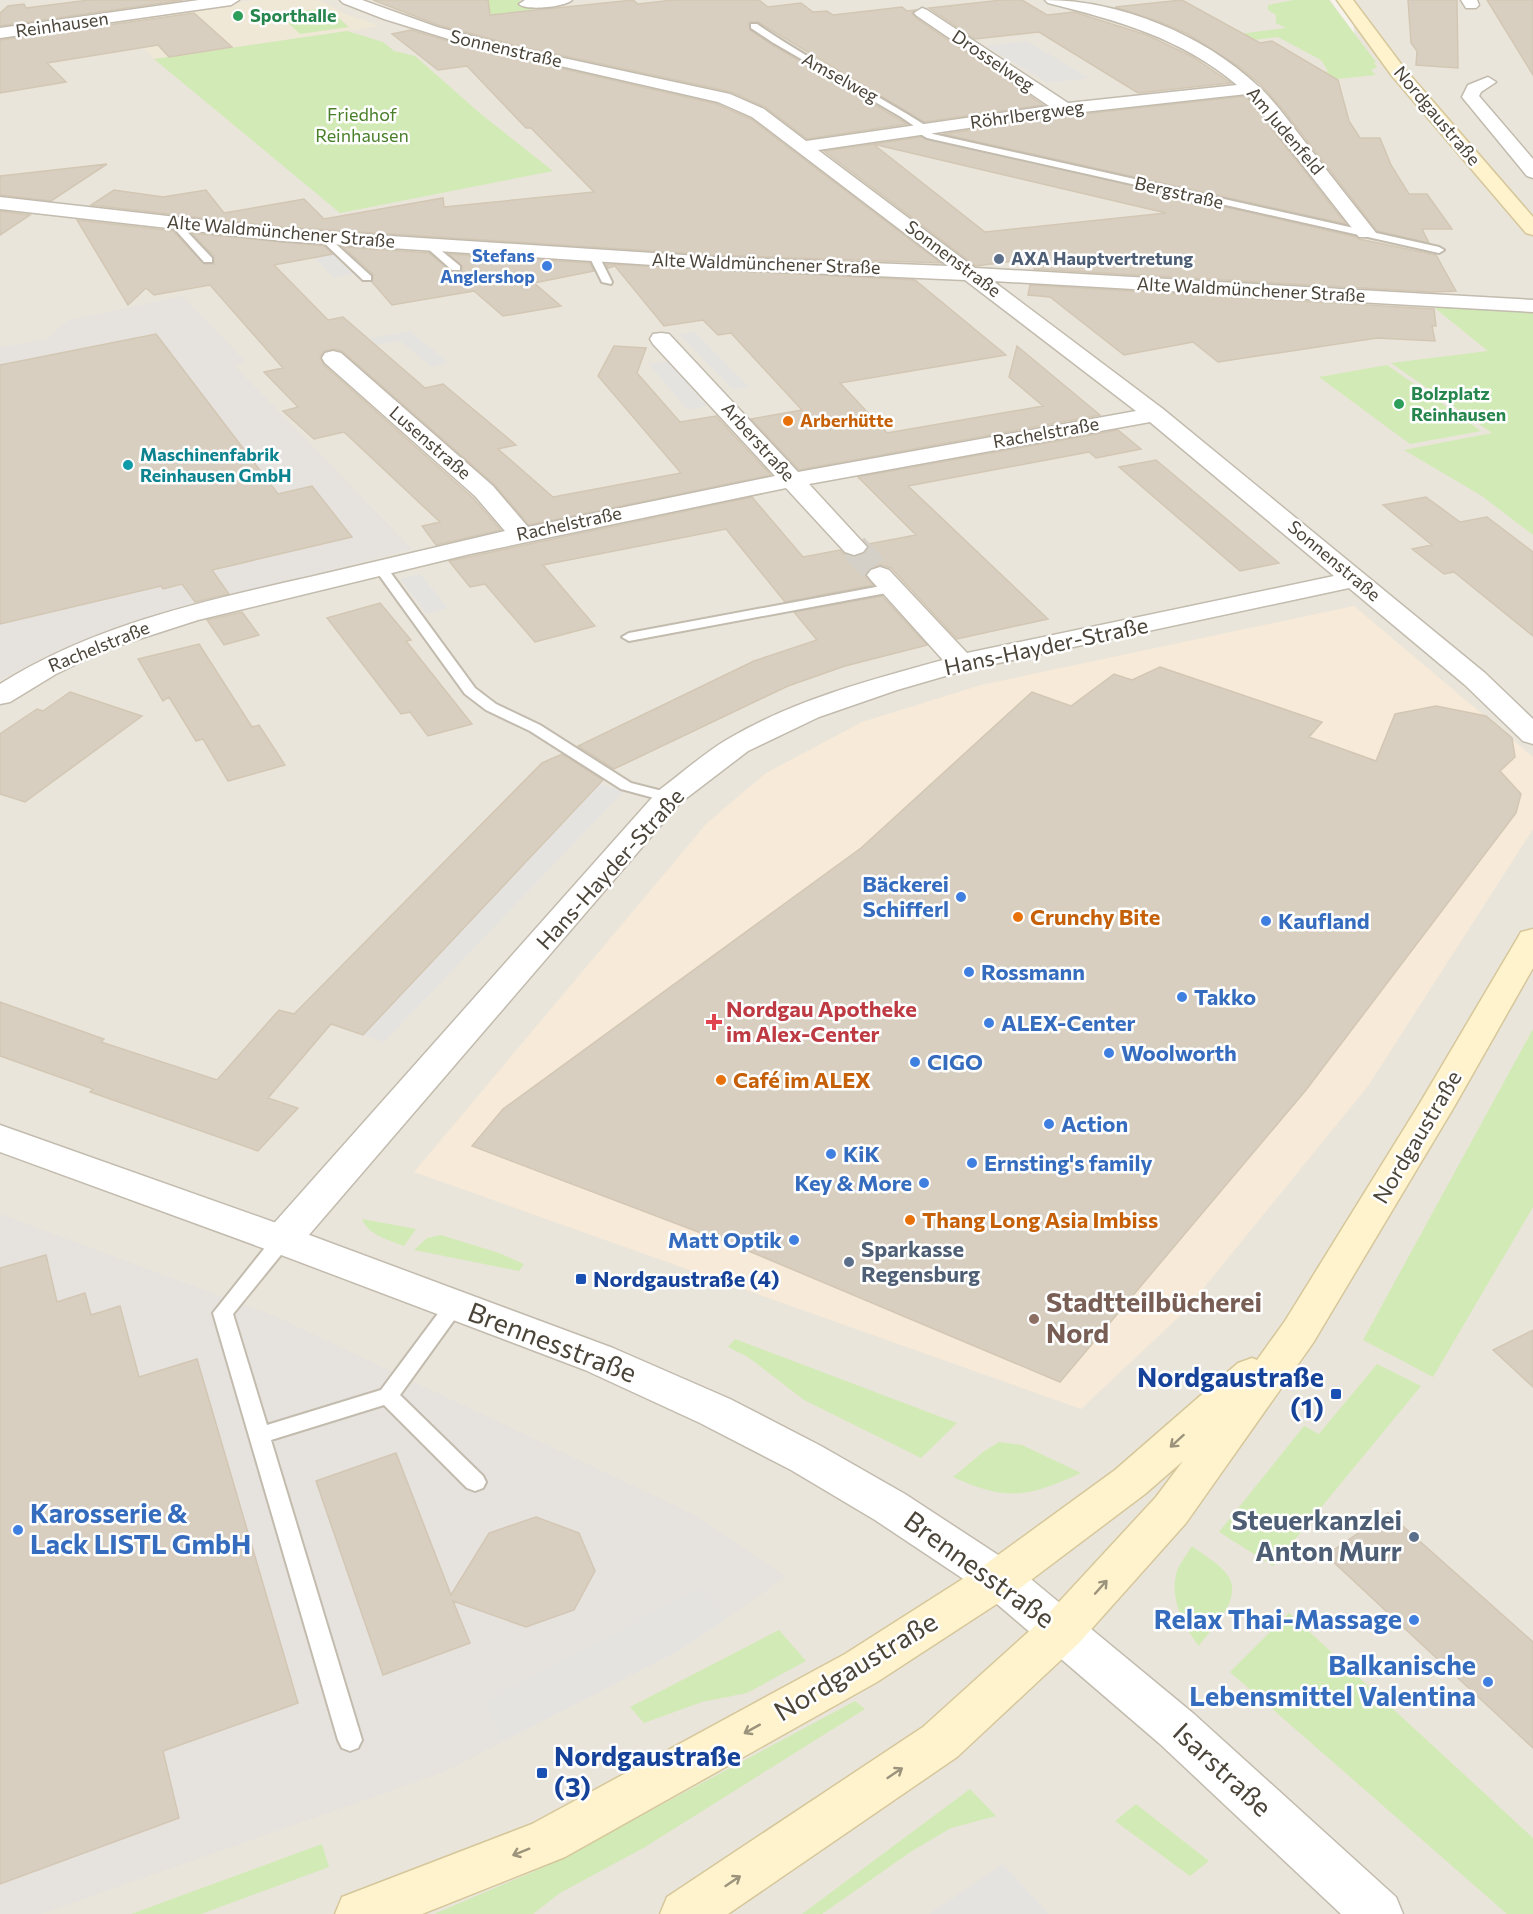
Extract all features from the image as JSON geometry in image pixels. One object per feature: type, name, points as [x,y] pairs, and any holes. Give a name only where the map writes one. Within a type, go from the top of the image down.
[{"type":"main road","name":"Nordgaustraße","points":[[1345,0],[1398,72],[1533,229]]},
{"type":"main road","name":"Nordgaustraße","points":[[685,1914],[940,1742],[1062,1630],[1171,1510],[1299,1332],[1436,1107],[1533,939]]},
{"type":"main road","name":"Nordgaustraße","points":[[360,1914],[548,1841],[861,1668],[999,1579],[1130,1482],[1299,1332]]},
{"type":"street","name":"Reinhausen","points":[[0,33],[231,0]]},
{"type":"street","name":"Sonnenstraße","points":[[348,0],[428,30],[477,43],[709,93],[758,113],[1155,414],[1529,721]]},
{"type":"street","points":[[527,4],[564,0]]},
{"type":"street","name":"Am Judenfeld","points":[[1053,0],[1150,26],[1207,54],[1251,88],[1265,103],[1366,233]]},
{"type":"street","points":[[1089,8],[1106,0]]},
{"type":"street","name":"Drosselweg","points":[[922,13],[1065,110]]},
{"type":"street","points":[[1488,82],[1474,89],[1470,97],[1533,172]]},
{"type":"street","name":"Röhrlbergweg","points":[[803,147],[1065,110],[1251,88]]},
{"type":"street","name":"Alte Waldmünchener Straße","points":[[0,202],[175,224],[324,238],[594,256],[973,274],[1533,306]]},
{"type":"street","name":"Arberstraße","points":[[662,339],[854,547]]},
{"type":"street","name":"Lusenstraße","points":[[333,358],[484,491],[521,534]]},
{"type":"street","name":"Rachelstraße","points":[[0,696],[72,655],[127,633],[183,616],[521,534],[792,480],[1155,414]]},
{"type":"street","name":"Hans-Hayder-Straße","points":[[282,1240],[669,797],[738,745],[809,711],[887,684],[961,663],[1355,579]]},
{"type":"street","points":[[886,582],[961,663]]},
{"type":"street","name":"Brennesstraße","points":[[0,1138],[282,1240],[599,1359],[715,1411],[806,1458],[890,1507],[999,1579],[1062,1630]]},
{"type":"street","name":"Isarstraße","points":[[1062,1630],[1178,1729],[1378,1914]]},
{"type":"lane","name":"Amselweg","points":[[754,26],[781,45],[881,101],[923,129]]},
{"type":"lane","name":"Bergstraße","points":[[923,129],[930,136],[1439,250]]},
{"type":"lane","points":[[175,224],[208,260]]},
{"type":"lane","points":[[324,238],[367,278]]},
{"type":"lane","points":[[429,245],[456,268]]},
{"type":"lane","points":[[594,256],[607,282]]},
{"type":"lane","points":[[380,568],[470,691],[491,707],[535,728],[627,786],[669,797]]},
{"type":"lane","points":[[629,637],[886,582]]},
{"type":"lane","points":[[282,1240],[223,1313],[350,1740]]},
{"type":"lane","points":[[259,1436],[388,1396],[455,1305]]},
{"type":"lane","points":[[388,1396],[475,1482]]},
{"type":"shaded area","points":[[0,0],[1330,0],[1355,35],[1348,0],[1533,0],[1533,1914],[0,1914]]},
{"type":"shaded area","points":[[255,0],[319,0],[345,14],[380,26],[154,59],[118,21]]},
{"type":"shaded area","points":[[1027,41],[1089,78],[1048,83],[986,46]]},
{"type":"shaded area","points":[[323,244],[353,274],[334,278],[305,248]]},
{"type":"shaded area","points":[[183,296],[245,361],[234,365],[412,549],[132,621],[47,655],[0,680],[0,347],[47,339],[68,320]]},
{"type":"shaded area","points":[[410,331],[448,362],[432,367],[400,341],[339,351],[336,345]]},
{"type":"shaded area","points":[[695,332],[749,387],[732,389],[679,334]]},
{"type":"shaded area","points":[[669,361],[707,406],[687,410],[649,364]]},
{"type":"shaded area","points":[[420,574],[448,608],[427,614],[400,579]]},
{"type":"shaded area","name":"ALEX-Center","points":[[1354,606],[1533,757],[1533,829],[1368,1086],[1185,1311],[1081,1409],[414,1172],[707,823],[766,773],[862,722],[981,685]]},
{"type":"shaded area","points":[[600,784],[624,791],[384,1042],[363,1035]]},
{"type":"shaded area","points":[[0,1214],[277,1317],[695,1515],[786,1577],[678,1651],[444,1772],[41,1914],[0,1914]]},
{"type":"shaded area","points":[[700,1588],[726,1619],[678,1651],[504,1741],[485,1702]]},
{"type":"shaded area","points":[[1003,1864],[1049,1914],[929,1914]]},
{"type":"green space","points":[[422,0],[519,0],[546,20],[483,31]]},
{"type":"green space","points":[[1294,0],[1329,0],[1376,62],[1374,63],[1377,67],[1371,70],[1376,75],[1337,79],[1324,72],[1328,71],[1321,60],[1278,37],[1219,44],[1208,38],[1286,28],[1276,23],[1276,15],[1268,10],[1268,5]]},
{"type":"green space","points":[[327,8],[349,27],[300,34],[279,14]]},
{"type":"green space","name":"Friedhof Reinhausen","points":[[347,31],[383,42],[394,51],[415,56],[482,115],[553,171],[340,213],[154,59]]},
{"type":"green space","points":[[1435,305],[1533,311],[1533,535],[1482,496],[1404,450],[1492,433],[1391,363],[1488,351],[1436,309]]},
{"type":"green space","name":"Bolzplatz Reinhausen","points":[[1387,365],[1481,431],[1410,444],[1319,377]]},
{"type":"green space","points":[[1533,1029],[1533,1207],[1433,1377],[1363,1340]]},
{"type":"green space","points":[[362,1219],[416,1229],[404,1246],[374,1233]]},
{"type":"green space","points":[[441,1235],[499,1253],[524,1264],[519,1271],[414,1250],[427,1238]]},
{"type":"green space","points":[[735,1339],[957,1423],[921,1458],[804,1400],[748,1357],[728,1347]]},
{"type":"green space","points":[[1377,1364],[1421,1386],[1273,1566],[1219,1532],[1304,1426],[1319,1434]]},
{"type":"green space","points":[[999,1442],[1022,1445],[1081,1473],[1046,1487],[1018,1493],[989,1490],[953,1477]]},
{"type":"green space","points":[[1192,1546],[1226,1573],[1231,1582],[1232,1592],[1225,1611],[1199,1646],[1179,1611],[1175,1591],[1177,1571]]},
{"type":"green space","points":[[1289,1613],[1533,1838],[1533,1914],[1507,1914],[1230,1672]]},
{"type":"green space","points":[[779,1630],[806,1661],[747,1693],[702,1702],[644,1723],[630,1707]]},
{"type":"green space","points":[[855,1701],[865,1709],[645,1847],[560,1893],[533,1914],[434,1914],[549,1865]]},
{"type":"green space","points":[[970,1789],[996,1816],[951,1828],[912,1851],[822,1914],[802,1914]]},
{"type":"green space","points":[[1136,1804],[1209,1861],[1190,1876],[1115,1821]]},
{"type":"green space","points":[[322,1844],[329,1867],[201,1914],[131,1914]]},
{"type":"building","points":[[89,0],[183,0],[0,26],[0,13],[8,6],[24,4],[26,8]]},
{"type":"building","points":[[373,0],[488,0],[490,15],[633,0],[638,4],[673,0],[759,0],[768,7],[801,3],[813,12],[827,11],[833,15],[902,7],[907,11],[915,10],[912,13],[916,18],[1043,105],[924,122],[758,22],[749,22],[750,30],[771,44],[907,124],[807,139],[765,107],[731,92],[518,46],[438,25]]},
{"type":"building","points":[[1022,0],[1047,15],[1074,12],[1147,35],[1193,57],[1231,83],[1138,93],[1039,32],[975,39],[929,8]]},
{"type":"building","points":[[1182,0],[1260,43],[1272,41],[1338,80],[1349,121],[1360,138],[1380,138],[1391,165],[1409,194],[1427,194],[1452,229],[1422,229],[1429,243],[1377,231],[1284,111],[1260,84],[1238,66],[1188,34],[1115,7]]},
{"type":"building","points":[[1408,0],[1457,0],[1458,68],[1416,65],[1417,51],[1411,43]]},
{"type":"building","points":[[1487,0],[1533,0],[1533,75]]},
{"type":"building","points":[[194,13],[232,47],[169,57],[158,45],[47,63],[66,82],[0,93],[0,40]]},
{"type":"building","points":[[411,30],[468,47],[717,104],[751,119],[941,263],[714,255],[283,227],[91,205],[114,190],[163,197],[206,190],[224,213],[304,199],[324,219],[443,198],[444,207],[594,192],[531,128],[526,128],[467,66],[438,70],[392,34]]},
{"type":"building","points":[[1246,96],[1346,224],[943,134],[1065,116]]},
{"type":"building","points":[[921,137],[1436,255],[1456,291],[1432,292],[1034,269],[1036,258],[976,266],[824,151]],"holes":[[[873,144],[1166,213],[985,232]]]},
{"type":"building","points":[[107,164],[51,201],[0,195],[0,176]]},
{"type":"building","points":[[0,211],[30,215],[0,235]]},
{"type":"building","points":[[77,220],[173,231],[204,264],[214,264],[214,256],[191,233],[324,246],[333,254],[274,265],[328,320],[343,317],[425,388],[443,384],[516,445],[498,449],[553,497],[681,473],[598,376],[614,346],[646,348],[637,373],[680,422],[716,416],[771,475],[529,525],[494,484],[342,351],[334,349],[324,351],[320,357],[324,365],[473,498],[501,530],[436,545],[422,526],[440,522],[344,432],[314,439],[283,411],[298,407],[264,372],[283,368],[210,285],[154,295],[146,288],[128,305]]},
{"type":"building","points":[[343,247],[429,253],[452,272],[462,272],[462,266],[449,254],[590,263],[594,271],[534,283],[561,306],[503,316],[474,291],[392,305],[372,282],[373,274]]},
{"type":"building","points":[[606,264],[915,280],[1006,355],[840,383],[887,433],[1043,406],[1009,377],[1017,346],[1100,415],[799,470],[751,419],[802,410],[731,333],[718,335],[703,320],[664,326],[615,266],[608,268]]},
{"type":"building","points":[[1030,285],[1434,309],[1436,326],[1432,326],[1435,341],[1377,338],[1218,362],[1193,342],[1124,355],[1050,297],[1028,295]]},
{"type":"building","name":"Maschinenfabrik Reinhausen GmbH","points":[[156,334],[278,494],[312,486],[352,537],[212,570],[229,594],[195,602],[182,584],[163,589],[161,586],[0,624],[0,365]]},
{"type":"building","points":[[1118,430],[1141,449],[1096,458],[1089,452],[908,486],[1048,619],[957,639],[891,568],[881,565],[870,568],[865,574],[873,585],[785,602],[726,529],[543,565],[595,626],[535,642],[485,584],[470,587],[449,561],[752,497],[803,557],[840,550],[844,554],[855,557],[865,553],[869,547],[868,544],[916,535],[858,477]]},
{"type":"building","points":[[1156,460],[1279,563],[1240,571],[1119,467]]},
{"type":"building","points":[[1426,497],[1460,522],[1487,517],[1533,552],[1533,636],[1454,572],[1444,574],[1412,549],[1432,545],[1383,505]]},
{"type":"building","points":[[882,596],[927,645],[845,666],[788,686],[614,769],[578,746],[754,661],[817,640],[794,612]]},
{"type":"building","points":[[380,603],[411,640],[406,641],[472,724],[428,736],[410,712],[401,714],[327,618]]},
{"type":"building","points":[[242,612],[259,635],[224,645],[207,620]]},
{"type":"building","points":[[199,644],[252,727],[259,725],[285,765],[228,781],[203,739],[196,741],[169,697],[163,701],[138,659]]},
{"type":"building","name":"ALEX-Center","points":[[1160,667],[1322,722],[1309,737],[1376,761],[1395,714],[1436,706],[1486,716],[1512,738],[1515,757],[1500,771],[1521,794],[1516,813],[1306,1090],[1060,1382],[751,1252],[472,1146],[503,1109],[861,848],[1032,692],[1071,706],[1114,674],[1132,680]]},
{"type":"building","points":[[70,692],[142,716],[25,802],[0,794],[0,734],[37,709],[43,711]]},
{"type":"building","points":[[562,754],[603,780],[363,1035],[331,1024],[268,1098],[298,1108],[258,1151],[90,1092],[93,1089],[0,1056],[0,1002],[104,1039],[101,1042],[217,1080],[279,1010],[294,1014],[542,763]]},
{"type":"building","points":[[46,1255],[57,1302],[85,1293],[91,1315],[120,1306],[139,1377],[197,1359],[298,1703],[163,1751],[179,1818],[0,1884],[0,1268]]},
{"type":"building","points":[[1533,1330],[1533,1387],[1493,1350]]},
{"type":"building","points":[[396,1453],[451,1595],[489,1533],[536,1517],[579,1533],[595,1571],[574,1610],[526,1627],[453,1601],[470,1643],[383,1675],[316,1481]]},
{"type":"building","points":[[1388,1513],[1533,1642],[1533,1748],[1326,1555]]},
{"type":"tunnel","points":[[854,547],[880,575]]},
{"type":"place","name":"Sporthalle","points":[[238,16]]},
{"type":"place","name":"AXA Hauptvertretung","points":[[999,259]]},
{"type":"place","name":"Stefans Anglershop","points":[[547,266]]},
{"type":"place","name":"Bolzplatz Reinhausen","points":[[1399,404]]},
{"type":"place","name":"Arberhütte","points":[[788,421]]},
{"type":"place","name":"Maschinenfabrik Reinhausen GmbH","points":[[128,465]]},
{"type":"place","name":"Bäckerei Schifferl","points":[[961,897]]},
{"type":"place","name":"Crunchy Bite","points":[[1018,917]]},
{"type":"place","name":"Kaufland","points":[[1266,921]]},
{"type":"place","name":"Rossmann","points":[[969,972]]},
{"type":"place","name":"Takko","points":[[1182,997]]},
{"type":"place","name":"Nordgau Apotheke im Alex-Center","points":[[714,1022]]},
{"type":"place","name":"ALEX-Center","points":[[989,1023]]},
{"type":"place","name":"Woolworth","points":[[1109,1053]]},
{"type":"place","name":"CIGO","points":[[915,1062]]},
{"type":"place","name":"Café im ALEX","points":[[721,1080]]},
{"type":"place","name":"Action","points":[[1049,1124]]},
{"type":"place","name":"KiK","points":[[831,1154]]},
{"type":"place","name":"Ernsting's family","points":[[972,1163]]},
{"type":"place","name":"Key & More","points":[[924,1183]]},
{"type":"place","name":"Thang Long Asia Imbiss","points":[[910,1220]]},
{"type":"place","name":"Matt Optik","points":[[794,1240]]},
{"type":"place","name":"Sparkasse Regensburg","points":[[849,1262]]},
{"type":"place","name":"Nordgaustraße (4)","points":[[581,1279]]},
{"type":"place","name":"Stadtteilbücherei Nord","points":[[1034,1319]]},
{"type":"place","name":"Nordgaustraße (1)","points":[[1336,1394]]},
{"type":"place","name":"Karosserie & Lack LISTL GmbH","points":[[18,1530]]},
{"type":"place","name":"Steuerkanzlei Anton Murr","points":[[1414,1537]]},
{"type":"place","name":"Relax Thai-Massage","points":[[1414,1620]]},
{"type":"place","name":"Balkanische Lebensmittel Valentina","points":[[1488,1682]]},
{"type":"place","name":"Nordgaustraße (3)","points":[[542,1773]]}]
